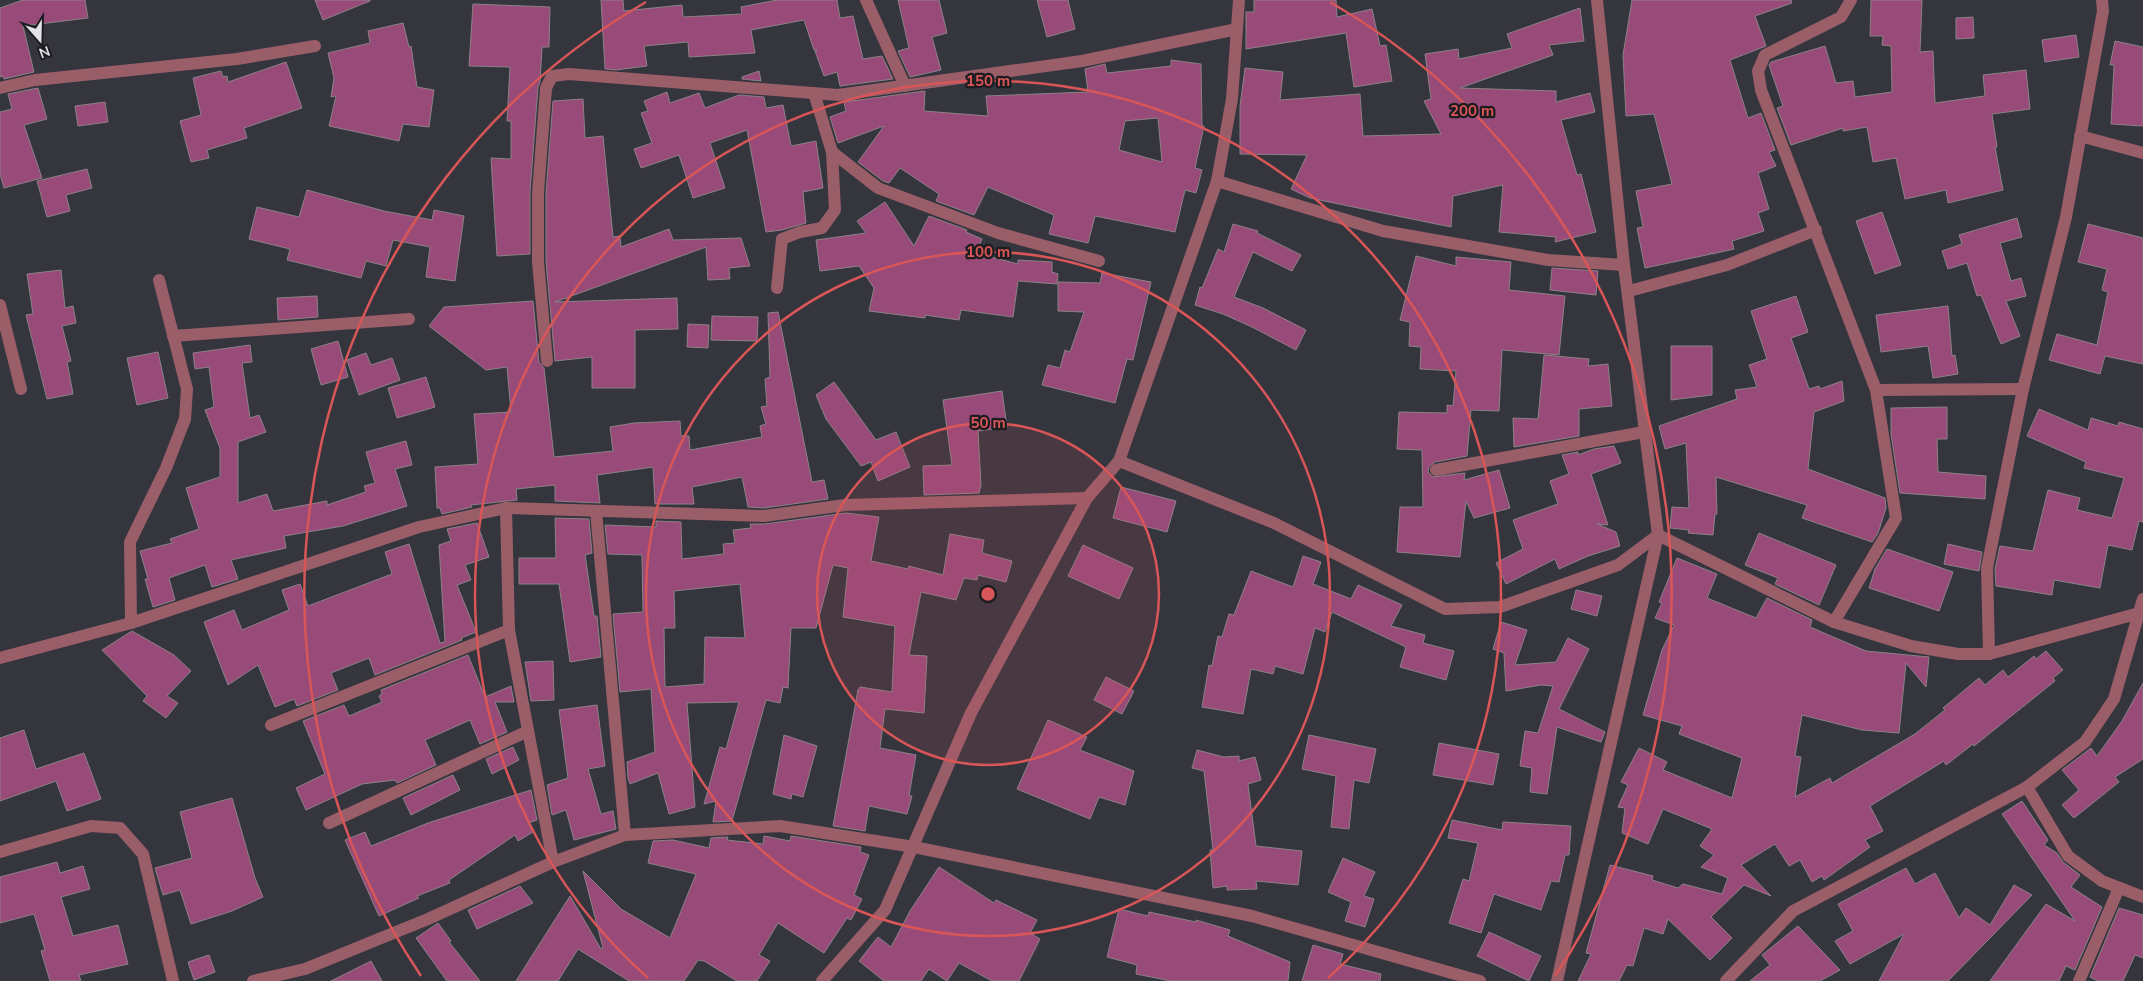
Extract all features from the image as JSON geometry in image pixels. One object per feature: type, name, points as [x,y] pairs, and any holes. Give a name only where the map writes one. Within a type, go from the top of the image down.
[{"type":"street","points":[[866,0],[905,86]]},
{"type":"street","points":[[822,981],[885,910],[971,713],[1087,498],[1119,461],[1217,181],[1232,100],[1239,0]]},
{"type":"street","points":[[1557,981],[1658,535],[1644,432],[1629,291],[1624,265],[1598,0]]},
{"type":"street","points":[[1834,622],[1896,518],[1876,390],[1761,90],[1758,71],[1765,55],[1841,17],[1851,0]]},
{"type":"street","points":[[1989,654],[1987,568],[2023,390],[2066,216],[2103,11],[2102,0]]},
{"type":"street","points":[[547,361],[538,262],[538,194],[546,88],[552,76],[569,74],[838,95],[1082,61],[1237,29]]},
{"type":"street","points":[[0,88],[35,80],[237,59],[315,46]]},
{"type":"street","points":[[777,288],[782,239],[800,232],[822,228],[835,210],[832,152],[814,93]]},
{"type":"street","points":[[2080,136],[2143,153]]},
{"type":"street","points":[[832,152],[878,188],[998,233],[1099,261]]},
{"type":"street","points":[[1217,181],[1383,231],[1548,260],[1624,265]]},
{"type":"street","points":[[1629,291],[1727,265],[1816,230]]},
{"type":"street","points":[[131,623],[130,542],[166,468],[185,419],[187,389],[159,280]]},
{"type":"street","points":[[0,305],[21,389]]},
{"type":"street","points":[[173,336],[409,319]]},
{"type":"street","points":[[1876,390],[2023,390]]},
{"type":"street","points":[[1436,470],[1644,432]]},
{"type":"street","points":[[1119,461],[1274,523],[1445,609],[1500,608],[1618,565],[1658,535]]},
{"type":"street","points":[[0,658],[131,623],[419,527],[506,508],[764,516],[845,505],[1087,498]]},
{"type":"street","points":[[506,508],[509,630],[553,862]]},
{"type":"street","points":[[596,511],[625,835]]},
{"type":"street","points":[[1658,535],[1834,622],[1911,646],[1958,654],[1989,654],[2142,612]]},
{"type":"street","points":[[1726,981],[1793,910],[2027,787],[2085,742],[2114,699],[2142,612],[2143,599]]},
{"type":"street","points":[[271,725],[509,630]]},
{"type":"street","points":[[329,824],[528,732]]},
{"type":"street","points":[[2027,787],[2068,856],[2102,881],[2143,896]]},
{"type":"street","points":[[0,852],[91,826],[120,828],[142,854],[173,981]]},
{"type":"street","points":[[253,981],[305,969],[428,919],[553,862],[625,835],[780,826],[914,846],[1252,916],[1480,981]]},
{"type":"street","points":[[2079,981],[2120,888]]},
{"type":"building","points":[[23,0],[85,0],[88,18],[23,26],[34,72],[4,79],[3,76],[0,77],[0,8]]},
{"type":"building","points":[[315,0],[370,0],[370,1],[323,20]]},
{"type":"building","points":[[601,0],[623,0],[624,11],[682,5],[683,17],[742,14],[741,7],[777,0],[837,0],[840,18],[853,16],[863,59],[882,56],[893,79],[840,86],[837,72],[824,76],[815,51],[817,50],[814,50],[804,20],[751,30],[755,53],[689,57],[688,42],[644,46],[647,66],[616,70],[605,69]]},
{"type":"building","points":[[898,0],[939,0],[947,33],[932,37],[941,70],[910,77],[898,51],[909,48]]},
{"type":"building","points":[[1037,0],[1068,0],[1075,29],[1047,37]]},
{"type":"building","points":[[1254,0],[1336,0],[1337,17],[1372,9],[1380,46],[1386,45],[1392,81],[1354,87],[1346,33],[1246,49],[1246,12],[1254,12]]},
{"type":"building","points":[[1632,0],[1791,0],[1792,3],[1755,16],[1766,46],[1730,60],[1748,118],[1761,113],[1775,150],[1769,152],[1776,166],[1758,173],[1769,209],[1758,213],[1764,231],[1732,241],[1734,249],[1712,254],[1711,252],[1711,254],[1645,268],[1637,228],[1643,227],[1636,191],[1672,184],[1654,114],[1626,116],[1623,55]]},
{"type":"building","points":[[1871,0],[1922,0],[1920,52],[1933,51],[1935,103],[1985,96],[1983,75],[2026,70],[2030,109],[1992,114],[1997,147],[1995,147],[2003,190],[1948,203],[1946,190],[1905,199],[1896,158],[1873,162],[1867,127],[1843,131],[1843,128],[1791,145],[1777,108],[1783,106],[1769,65],[1771,62],[1825,46],[1836,83],[1853,81],[1855,97],[1892,92],[1891,46],[1882,45],[1883,36],[1870,36]]},
{"type":"building","points":[[473,4],[550,7],[549,47],[542,47],[538,87],[530,192],[530,254],[497,256],[491,158],[511,159],[511,121],[507,121],[510,67],[469,66]]},
{"type":"building","points":[[1580,8],[1584,41],[1549,45],[1553,55],[1460,88],[1556,91],[1556,102],[1590,93],[1595,112],[1561,120],[1577,175],[1581,174],[1596,232],[1555,242],[1556,237],[1499,232],[1503,185],[1453,196],[1451,227],[1310,198],[1291,189],[1307,155],[1240,154],[1240,106],[1245,68],[1283,72],[1280,100],[1360,94],[1363,136],[1441,134],[1424,101],[1431,99],[1425,54],[1458,49],[1459,59],[1512,48],[1507,34]]},
{"type":"building","points":[[1973,17],[1974,38],[1956,39],[1956,18]]},
{"type":"building","points":[[403,23],[409,47],[411,46],[417,87],[434,90],[429,127],[403,124],[399,141],[329,126],[336,96],[331,97],[334,78],[328,53],[370,43],[368,31]]},
{"type":"building","points":[[2076,35],[2079,57],[2045,62],[2042,40]]},
{"type":"building","points":[[2115,41],[2143,47],[2143,126],[2111,124],[2114,65],[2110,65]]},
{"type":"building","points":[[1171,60],[1201,64],[1202,126],[1204,126],[1195,168],[1202,170],[1196,193],[1185,190],[1175,232],[1095,216],[1088,243],[1049,234],[1054,215],[988,187],[974,215],[936,201],[939,194],[900,168],[889,183],[883,181],[858,162],[884,126],[838,143],[830,117],[846,111],[844,102],[925,91],[924,111],[988,116],[986,96],[1088,92],[1085,69],[1105,64],[1107,73],[1171,66]],"holes":[[[1158,118],[1162,162],[1119,150],[1125,121]]]},
{"type":"building","points":[[286,62],[302,108],[244,128],[247,138],[207,150],[209,158],[191,162],[180,121],[201,115],[193,78],[221,71],[223,77],[227,76],[228,82]]},
{"type":"building","points":[[759,71],[761,81],[742,79],[742,77]]},
{"type":"building","points":[[38,88],[47,119],[24,125],[42,178],[4,188],[0,174],[0,112],[12,109],[8,94]]},
{"type":"building","points":[[667,92],[670,103],[699,93],[705,108],[739,95],[764,97],[766,108],[783,105],[791,146],[816,141],[823,188],[803,192],[806,223],[782,230],[766,232],[747,130],[710,143],[725,188],[693,198],[679,155],[641,168],[634,149],[652,143],[641,113],[648,111],[644,101]]},
{"type":"building","points":[[583,99],[585,138],[603,136],[613,237],[620,236],[621,247],[669,229],[673,240],[741,238],[750,266],[729,268],[730,279],[708,280],[706,247],[555,302],[677,298],[678,329],[635,330],[635,388],[592,388],[592,357],[555,361],[546,262],[546,193],[553,101]]},
{"type":"building","points":[[105,102],[108,122],[78,126],[75,106]]},
{"type":"building","points":[[87,169],[92,188],[66,195],[70,211],[47,217],[37,181]]},
{"type":"building","points":[[307,190],[384,211],[432,220],[434,210],[464,216],[455,281],[426,277],[430,247],[393,240],[386,266],[366,261],[361,278],[287,260],[290,249],[249,239],[257,207],[299,217]]},
{"type":"building","points":[[885,202],[914,246],[929,216],[967,230],[966,232],[982,239],[976,253],[1018,264],[1018,260],[1052,262],[1052,272],[1058,274],[1057,284],[1018,281],[1013,317],[961,310],[959,320],[925,315],[925,318],[869,311],[874,288],[859,266],[820,271],[816,240],[866,233],[857,221]]},
{"type":"building","points":[[1882,212],[1901,265],[1875,274],[1856,221]]},
{"type":"building","points":[[2017,218],[2022,237],[2000,243],[2011,281],[2021,278],[2026,296],[2006,301],[2020,336],[2001,344],[1981,295],[1977,296],[1967,263],[1948,269],[1942,251],[1962,244],[1959,235]]},
{"type":"building","points":[[1233,224],[1258,231],[1257,233],[1301,255],[1292,271],[1253,252],[1234,297],[1263,308],[1306,330],[1296,350],[1223,314],[1195,305],[1200,287],[1202,288],[1218,249],[1224,252]]},
{"type":"building","points":[[2088,224],[2143,238],[2143,364],[2105,356],[2100,374],[2049,360],[2057,334],[2097,345],[2108,292],[2102,290],[2107,269],[2078,262]]},
{"type":"building","points":[[1416,256],[1456,266],[1456,257],[1511,262],[1509,290],[1565,296],[1559,355],[1502,350],[1499,411],[1471,410],[1467,456],[1435,462],[1429,467],[1428,472],[1433,477],[1465,473],[1464,480],[1499,470],[1510,508],[1474,518],[1466,501],[1460,557],[1397,552],[1400,507],[1423,507],[1422,450],[1397,449],[1399,412],[1447,413],[1447,405],[1453,406],[1456,371],[1420,369],[1421,347],[1409,346],[1410,322],[1400,320]]},
{"type":"building","points":[[1552,268],[1598,271],[1596,295],[1550,290]]},
{"type":"building","points":[[61,270],[65,308],[73,306],[76,323],[62,326],[71,361],[67,362],[73,394],[47,399],[26,315],[33,314],[27,274]]},
{"type":"building","points":[[1102,273],[1151,282],[1133,360],[1127,359],[1115,403],[1042,385],[1048,365],[1060,368],[1065,350],[1070,352],[1084,312],[1058,311],[1058,282],[1100,283]]},
{"type":"building","points":[[317,296],[318,317],[278,320],[277,298]]},
{"type":"building","points":[[1796,296],[1808,332],[1791,338],[1809,389],[1819,386],[1820,389],[1842,381],[1844,401],[1814,412],[1808,469],[1885,498],[1886,508],[1878,533],[1872,542],[1802,518],[1807,505],[1716,477],[1717,514],[1715,514],[1713,535],[1688,533],[1689,530],[1670,528],[1672,507],[1689,508],[1686,443],[1665,449],[1659,426],[1737,399],[1735,390],[1757,387],[1749,365],[1767,359],[1751,311]]},
{"type":"building","points":[[533,301],[539,362],[544,368],[554,457],[613,451],[610,427],[634,423],[680,421],[681,436],[689,436],[690,450],[762,437],[760,426],[766,424],[761,407],[767,406],[765,379],[770,377],[768,313],[778,312],[812,482],[824,480],[828,499],[764,508],[748,507],[742,477],[692,487],[694,504],[655,504],[653,467],[597,475],[600,503],[555,501],[555,485],[516,489],[517,500],[471,505],[472,507],[442,514],[440,508],[437,508],[435,467],[478,464],[474,414],[511,412],[507,367],[486,370],[429,326],[444,307]]},
{"type":"building","points":[[1948,306],[1952,356],[1955,355],[1958,374],[1933,378],[1928,346],[1881,352],[1876,315]]},
{"type":"building","points":[[712,316],[758,317],[757,341],[711,340]]},
{"type":"building","points":[[688,324],[709,325],[708,348],[687,347]]},
{"type":"building","points":[[338,341],[348,377],[321,385],[311,349]]},
{"type":"building","points":[[250,345],[252,362],[242,363],[250,418],[259,415],[266,432],[238,442],[238,503],[267,494],[273,511],[327,501],[327,505],[366,492],[364,486],[375,483],[366,452],[406,441],[412,465],[395,469],[407,506],[343,526],[284,536],[286,548],[231,560],[238,579],[212,587],[205,565],[169,578],[175,600],[153,607],[140,551],[172,543],[170,539],[199,529],[186,488],[220,477],[220,448],[205,410],[214,407],[209,367],[195,369],[193,353]]},
{"type":"building","points":[[1671,346],[1712,346],[1712,395],[1671,400]]},
{"type":"building","points":[[158,352],[168,398],[137,405],[127,358]]},
{"type":"building","points":[[366,353],[371,365],[392,358],[400,380],[359,395],[347,360]]},
{"type":"building","points":[[1544,355],[1589,359],[1588,366],[1608,364],[1612,406],[1579,409],[1579,436],[1514,447],[1513,418],[1538,419]]},
{"type":"building","points":[[426,377],[435,407],[397,418],[388,388]]},
{"type":"building","points":[[834,382],[876,440],[896,432],[910,467],[878,481],[871,462],[861,466],[826,419],[816,395]]},
{"type":"building","points":[[1002,391],[1007,427],[978,431],[981,485],[979,493],[924,495],[923,466],[952,465],[943,400]]},
{"type":"building","points":[[1947,407],[1947,439],[1937,439],[1938,472],[1986,476],[1985,499],[1900,493],[1891,434],[1891,408]]},
{"type":"building","points":[[2039,409],[2088,430],[2091,418],[2118,426],[2119,422],[2143,429],[2143,522],[2139,521],[2132,550],[2108,545],[2100,588],[2054,580],[2052,595],[1996,586],[1995,569],[2000,546],[2033,551],[2048,490],[2080,498],[2077,510],[2112,518],[2124,478],[2084,468],[2086,462],[2027,436]]},
{"type":"building","points":[[1614,446],[1621,463],[1591,474],[1608,525],[1597,524],[1616,532],[1620,546],[1588,556],[1559,569],[1555,559],[1506,584],[1496,563],[1523,549],[1513,520],[1558,504],[1550,481],[1569,474],[1562,455],[1578,452],[1578,455],[1594,449]]},
{"type":"building","points":[[1121,487],[1176,501],[1167,532],[1113,518]]},
{"type":"building","points":[[846,513],[879,517],[871,561],[908,569],[909,566],[943,575],[950,534],[984,540],[982,553],[1012,561],[1006,582],[978,575],[977,580],[964,578],[956,600],[921,592],[909,655],[927,656],[924,713],[885,709],[880,748],[916,755],[909,796],[912,796],[907,814],[869,806],[865,831],[833,826],[858,690],[860,687],[892,692],[895,626],[843,617],[848,568],[833,565],[816,628],[791,628],[788,688],[783,687],[780,703],[766,700],[732,821],[713,822],[716,801],[704,804],[720,747],[726,749],[739,702],[687,703],[695,807],[669,814],[658,773],[630,784],[627,762],[655,752],[651,689],[620,692],[613,614],[643,612],[642,555],[608,554],[605,525],[656,527],[656,521],[681,522],[682,559],[724,554],[723,544],[735,543],[733,530],[751,528],[750,524],[765,524]],"holes":[[[740,584],[745,638],[705,637],[704,684],[665,687],[664,628],[675,628],[674,591]]]},
{"type":"building","points":[[555,518],[589,519],[592,553],[585,555],[594,616],[597,616],[601,657],[570,662],[559,584],[519,584],[519,558],[556,558]]},
{"type":"building","points":[[477,523],[489,557],[465,565],[471,580],[457,585],[476,632],[461,638],[462,640],[375,675],[369,658],[331,673],[338,690],[297,706],[294,699],[275,707],[258,665],[228,685],[204,622],[234,610],[242,630],[289,610],[282,590],[300,584],[308,606],[392,574],[385,552],[409,544],[440,643],[445,642],[439,545],[451,541],[447,529]]},
{"type":"building","points":[[1759,533],[1836,565],[1819,605],[1775,584],[1778,578],[1745,565]]},
{"type":"building","points":[[1948,544],[1982,552],[1979,571],[1944,564]]},
{"type":"building","points":[[1083,545],[1133,568],[1119,599],[1068,576]]},
{"type":"building","points":[[1887,549],[1953,572],[1939,611],[1869,588],[1875,569]]},
{"type":"building","points":[[1303,556],[1321,562],[1313,584],[1351,599],[1358,585],[1402,605],[1391,626],[1425,635],[1423,643],[1454,651],[1446,680],[1400,667],[1406,647],[1332,612],[1325,632],[1315,628],[1303,674],[1275,666],[1273,674],[1251,669],[1243,714],[1202,707],[1209,665],[1212,666],[1218,636],[1222,637],[1229,614],[1234,615],[1251,571],[1293,587]]},
{"type":"building","points":[[1677,558],[1717,574],[1707,598],[1756,618],[1767,598],[1812,620],[1810,627],[1866,651],[1929,657],[1926,687],[1906,663],[1899,733],[1862,730],[1802,715],[1795,756],[1801,757],[1795,797],[1830,778],[1832,783],[1915,734],[1945,710],[1943,708],[1979,678],[1985,685],[2003,670],[2008,677],[2034,656],[2036,659],[2046,651],[2063,670],[2053,678],[2055,681],[1974,746],[1973,744],[1946,765],[1944,761],[1870,806],[1883,831],[1865,840],[1870,847],[1824,880],[1822,876],[1812,882],[1800,860],[1789,866],[1775,844],[1741,865],[1771,896],[1744,885],[1711,917],[1732,938],[1710,960],[1668,919],[1663,934],[1644,928],[1633,966],[1627,965],[1619,981],[1578,981],[1591,954],[1586,953],[1610,865],[1653,876],[1652,880],[1678,888],[1683,884],[1722,894],[1728,878],[1701,867],[1714,855],[1700,846],[1712,829],[1663,809],[1648,844],[1622,833],[1625,808],[1618,807],[1628,785],[1621,782],[1639,748],[1667,762],[1663,770],[1732,798],[1742,758],[1679,734],[1682,726],[1643,715],[1662,650],[1674,625],[1655,618],[1662,603],[1659,602]]},
{"type":"building","points":[[1576,590],[1602,596],[1597,616],[1571,609]]},
{"type":"building","points":[[1501,622],[1527,630],[1515,665],[1556,662],[1568,638],[1589,649],[1559,709],[1605,732],[1601,742],[1557,727],[1547,794],[1530,792],[1532,768],[1520,766],[1525,731],[1538,733],[1553,686],[1541,685],[1506,691],[1504,653],[1493,649]]},
{"type":"building","points":[[132,631],[174,655],[191,671],[167,696],[178,703],[166,718],[143,701],[147,696],[102,650]]},
{"type":"building","points":[[468,655],[485,697],[511,686],[514,702],[495,702],[507,732],[480,744],[470,720],[425,740],[436,765],[397,783],[395,780],[362,784],[306,810],[296,788],[325,774],[303,721],[344,705],[349,716],[382,702],[379,696],[382,694],[381,690]]},
{"type":"building","points":[[553,661],[554,700],[531,701],[525,662]]},
{"type":"building","points":[[1106,677],[1134,691],[1122,714],[1094,700]]},
{"type":"building","points":[[2143,683],[2143,759],[2115,777],[2119,782],[2074,818],[2062,805],[2079,790],[2062,770],[2091,748],[2097,756],[2122,721]]},
{"type":"building","points":[[597,705],[605,766],[588,769],[601,814],[613,811],[616,829],[574,840],[566,810],[552,815],[547,785],[568,778],[559,710]]},
{"type":"building","points":[[1048,720],[1087,737],[1080,750],[1134,771],[1125,805],[1099,797],[1090,819],[1017,789]]},
{"type":"building","points":[[24,730],[36,769],[84,753],[101,799],[67,811],[56,781],[0,801],[0,738]]},
{"type":"building","points":[[784,735],[817,746],[803,797],[792,794],[791,799],[773,794]]},
{"type":"building","points":[[1309,735],[1376,749],[1369,783],[1354,780],[1349,829],[1331,827],[1336,776],[1302,769]]},
{"type":"building","points":[[1439,743],[1499,754],[1493,785],[1433,775]]},
{"type":"building","points":[[513,747],[519,760],[492,774],[486,759]]},
{"type":"building","points":[[1197,750],[1224,757],[1239,756],[1239,761],[1255,757],[1261,780],[1248,784],[1256,846],[1302,851],[1298,885],[1256,881],[1257,889],[1227,890],[1227,886],[1213,888],[1210,850],[1213,850],[1204,771],[1192,768]]},
{"type":"building","points":[[453,775],[460,790],[411,815],[403,798]]},
{"type":"building","points":[[531,790],[537,820],[528,823],[533,832],[518,841],[515,835],[449,880],[450,883],[417,896],[419,898],[379,916],[345,840],[365,832],[371,846],[428,823]]},
{"type":"building","points":[[232,798],[255,878],[263,897],[232,911],[191,924],[180,890],[163,895],[155,868],[192,858],[180,812]]},
{"type":"building","points":[[2022,801],[2048,840],[2044,845],[2057,853],[2063,862],[2080,875],[2071,887],[2102,907],[2075,970],[2066,966],[2059,981],[1990,981],[2046,904],[2075,921],[2002,814]]},
{"type":"building","points":[[1452,820],[1502,830],[1503,822],[1571,826],[1569,855],[1565,855],[1559,882],[1551,881],[1541,910],[1494,894],[1481,933],[1449,923],[1463,879],[1469,881],[1478,843],[1448,838]]},
{"type":"building","points":[[764,836],[790,841],[791,836],[861,847],[860,852],[869,855],[854,895],[862,899],[851,920],[847,918],[824,953],[778,923],[759,955],[770,961],[757,981],[737,981],[704,961],[698,960],[684,981],[629,981],[578,949],[558,981],[516,981],[570,896],[601,949],[603,948],[583,871],[621,909],[670,938],[696,874],[648,863],[653,841],[673,840],[709,848],[711,838],[728,837],[727,840],[763,844]]},
{"type":"building","points":[[1343,858],[1375,872],[1364,896],[1374,899],[1365,927],[1345,921],[1351,902],[1328,892]]},
{"type":"building","points":[[57,862],[60,873],[83,866],[90,889],[61,897],[73,936],[118,925],[128,964],[79,975],[81,981],[50,981],[41,951],[45,950],[34,914],[0,923],[0,877]]},
{"type":"building","points":[[939,867],[994,903],[996,900],[1037,920],[1030,933],[1040,939],[1019,981],[992,981],[959,963],[947,981],[929,969],[921,981],[884,981],[859,961],[878,937],[891,947],[910,911]]},
{"type":"building","points":[[1906,868],[1915,884],[1935,873],[1959,918],[1966,908],[1990,925],[2014,885],[2032,895],[1948,981],[1879,981],[1904,934],[1850,964],[1835,941],[1853,931],[1838,904]]},
{"type":"building","points":[[520,886],[533,903],[477,929],[468,910]]},
{"type":"building","points":[[2119,908],[2143,915],[2143,958],[2135,955],[2123,981],[2098,981],[2090,977]]},
{"type":"building","points":[[1119,909],[1148,916],[1149,912],[1196,922],[1196,920],[1230,930],[1228,936],[1290,962],[1288,981],[1171,981],[1136,974],[1137,965],[1107,957]]},
{"type":"building","points":[[438,923],[451,941],[449,942],[480,981],[447,981],[416,938]]},
{"type":"building","points":[[1798,926],[1840,970],[1820,981],[1750,981],[1770,965],[1762,955]]},
{"type":"building","points":[[1489,932],[1541,956],[1529,981],[1477,956]]},
{"type":"building","points":[[1313,945],[1343,954],[1340,964],[1381,974],[1380,981],[1302,981]]},
{"type":"building","points":[[209,955],[215,972],[194,980],[188,962]]},
{"type":"building","points":[[371,961],[382,981],[331,981]]}]
